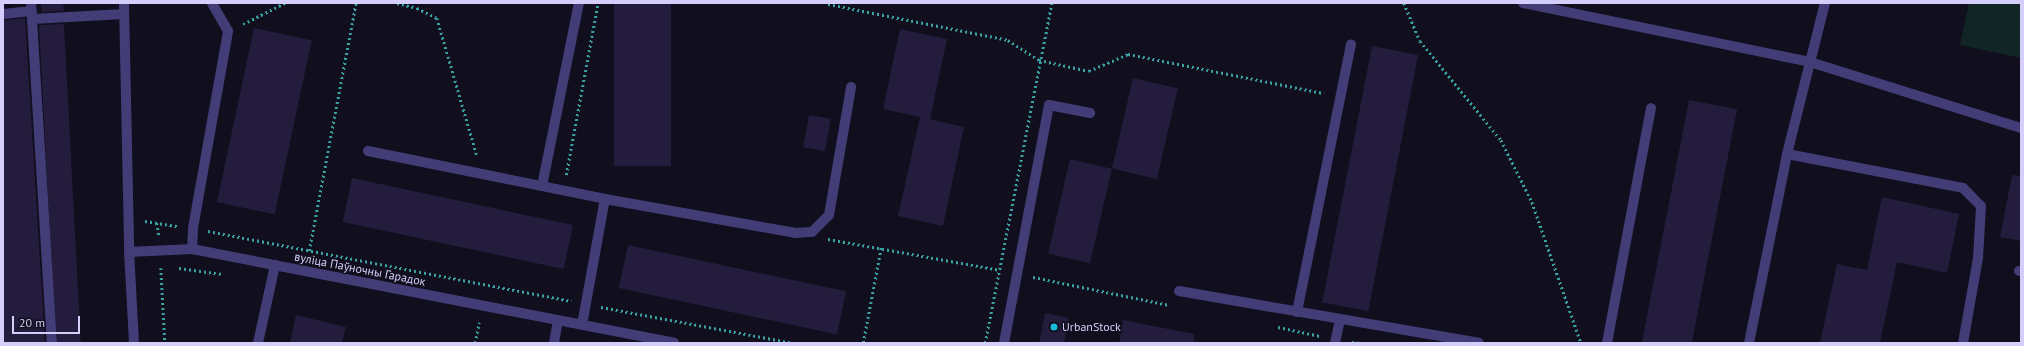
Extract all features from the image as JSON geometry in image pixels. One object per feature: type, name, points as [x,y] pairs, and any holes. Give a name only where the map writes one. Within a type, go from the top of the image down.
[{"type":"street","points":[[124,3],[129,252],[134,343]]},
{"type":"street","points":[[192,249],[193,228],[228,31],[212,3]]},
{"type":"street","points":[[542,186],[579,3]]},
{"type":"street","points":[[1523,3],[1810,62],[2021,128]]},
{"type":"street","points":[[1749,343],[1787,154],[1825,3]]},
{"type":"street","points":[[3,14],[32,11],[124,14]]},
{"type":"street","points":[[32,11],[52,343]]},
{"type":"street","points":[[1298,312],[1351,44]]},
{"type":"street","points":[[368,151],[605,199],[796,233],[812,232],[829,215],[851,87]]},
{"type":"street","points":[[1004,343],[1049,105],[1090,113]]},
{"type":"street","points":[[1607,343],[1651,108]]},
{"type":"street","points":[[1787,154],[1963,188],[1981,206],[1978,258],[1963,343]]},
{"type":"street","points":[[582,326],[605,199]]},
{"type":"street","name":"вуліца Паўночны Гарадок","points":[[129,252],[192,249],[674,343]]},
{"type":"street","points":[[258,343],[275,265]]},
{"type":"street","points":[[1179,291],[1480,343]]},
{"type":"street","points":[[1336,341],[1340,320]]},
{"type":"street","points":[[554,343],[558,321]]},
{"type":"path","points":[[228,31],[285,3]]},
{"type":"path","points":[[309,251],[356,3]]},
{"type":"path","points":[[397,3],[417,8],[437,18],[482,174]]},
{"type":"path","points":[[563,190],[598,3]]},
{"type":"path","points":[[985,343],[1038,60],[1052,3]]},
{"type":"path","points":[[1404,3],[1420,41],[1501,140],[1532,202],[1581,343]]},
{"type":"path","points":[[828,4],[1008,40],[1038,60],[1089,71],[1128,54],[1340,96]]},
{"type":"path","points":[[129,219],[193,228],[793,343]]},
{"type":"path","points":[[796,233],[998,270],[1173,305]]},
{"type":"path","points":[[863,343],[881,248]]},
{"type":"path","points":[[161,265],[165,343]]},
{"type":"path","points":[[475,343],[480,322]]},
{"type":"path","points":[[1274,326],[1336,341],[1361,343]]},
{"type":"green space","points":[[1969,3],[2021,3],[2021,58],[1960,45]]},
{"type":"building","points":[[41,3],[63,3],[64,11],[42,12]]},
{"type":"building","points":[[614,3],[671,3],[671,166],[614,166]]},
{"type":"building","points":[[25,18],[45,343],[3,343],[3,20]]},
{"type":"building","points":[[64,24],[81,343],[56,343],[39,25]]},
{"type":"building","points":[[254,28],[312,40],[275,214],[217,202]]},
{"type":"building","points":[[900,29],[947,39],[930,119],[964,127],[943,226],[898,216],[920,117],[883,109]]},
{"type":"building","points":[[1372,46],[1418,55],[1368,311],[1322,302]]},
{"type":"building","points":[[1133,78],[1178,88],[1157,179],[1112,169]]},
{"type":"building","points":[[1689,100],[1737,109],[1692,343],[1642,343]]},
{"type":"building","points":[[809,115],[831,119],[825,151],[803,147]]},
{"type":"building","points":[[1070,159],[1112,169],[1090,263],[1048,254]]},
{"type":"building","points":[[2012,175],[2021,176],[2021,241],[2000,237]]},
{"type":"building","points":[[352,178],[573,225],[564,269],[343,222]]},
{"type":"building","points":[[1882,197],[1959,214],[1947,273],[1897,262],[1880,343],[1820,343],[1837,264],[1867,270]]},
{"type":"building","points":[[628,245],[846,291],[837,334],[619,288]]},
{"type":"building","points":[[1045,313],[1069,318],[1064,343],[1039,343]]},
{"type":"building","points":[[296,315],[346,327],[342,343],[290,343]]},
{"type":"building","points":[[1123,320],[1194,334],[1194,343],[1119,343]]},
{"type":"place","name":"UrbanStock","points":[[1054,327]]}]
